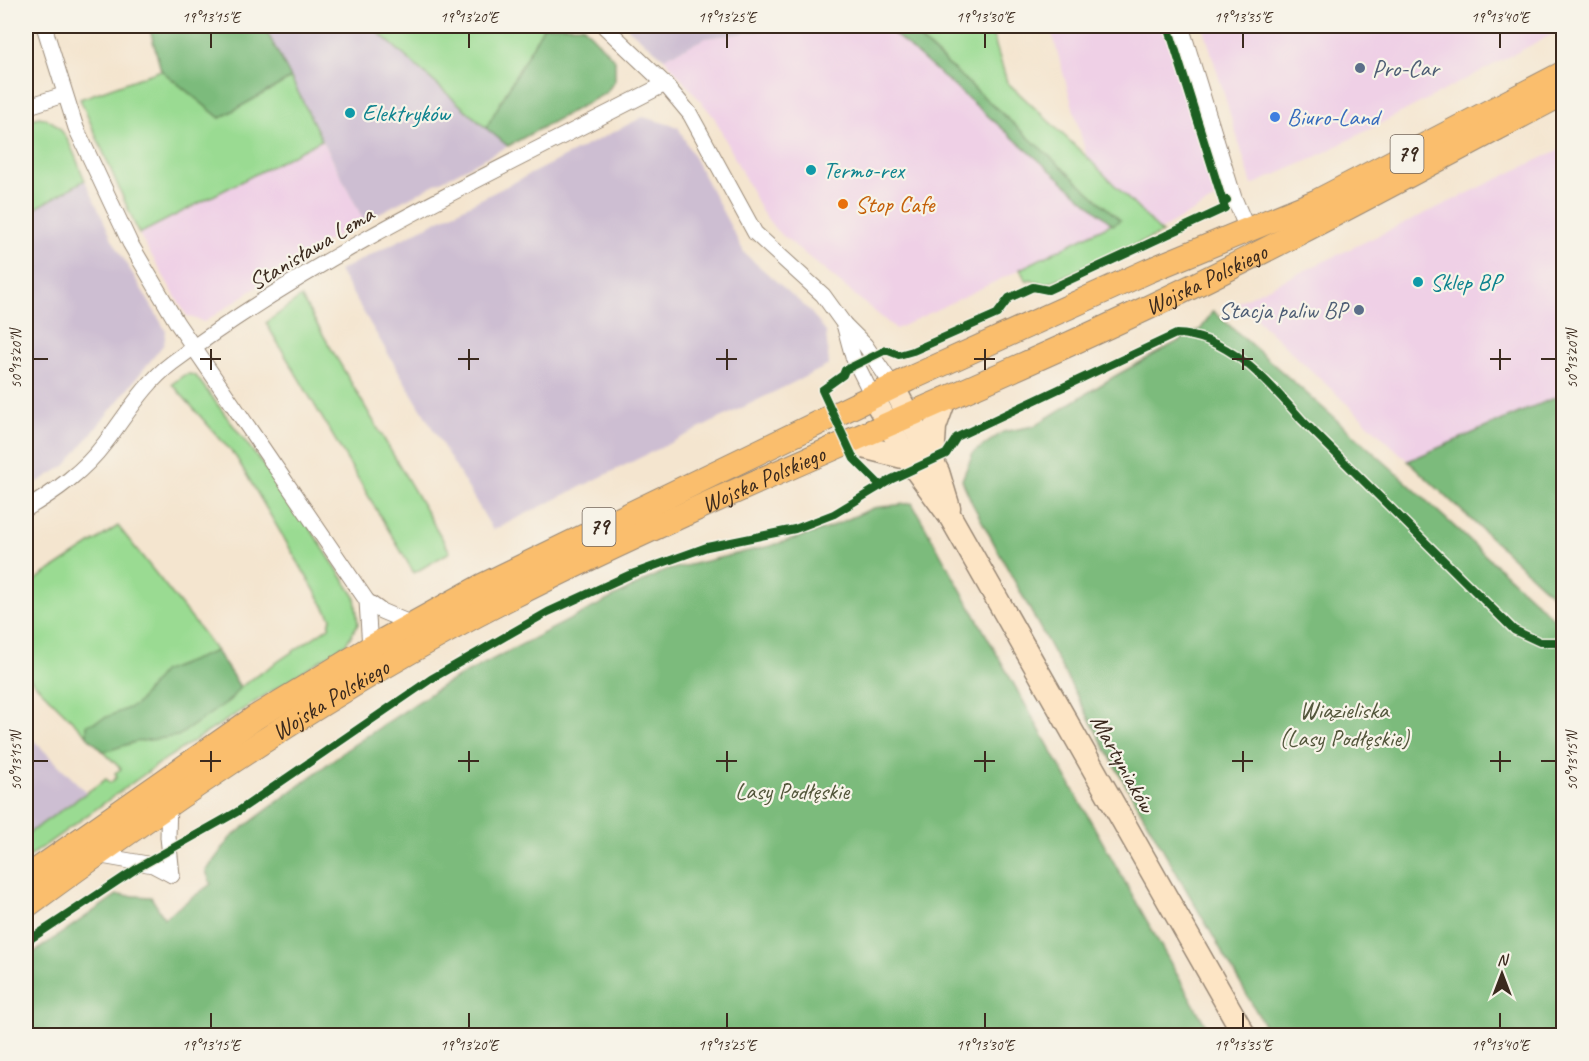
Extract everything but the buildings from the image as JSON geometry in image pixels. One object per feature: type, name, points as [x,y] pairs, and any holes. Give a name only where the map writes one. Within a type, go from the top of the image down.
[{"type":"main road","name":"Wojska Polskiego","points":[[26,878],[213,745],[412,624],[540,557],[883,391],[1148,271],[1318,201],[1563,73]]},
{"type":"main road","name":"Wojska Polskiego","points":[[26,906],[170,803],[313,709],[501,602],[623,542],[1145,309],[1563,93]]},
{"type":"main road","name":"Martyniaków","points":[[883,391],[899,420],[933,460],[951,518]]},
{"type":"main road","points":[[933,460],[935,427],[945,399]]},
{"type":"main road","name":"Martyniaków","points":[[899,420],[906,458],[951,518],[1245,1035]]},
{"type":"main road","points":[[847,443],[906,458]]},
{"type":"street","points":[[44,26],[63,94],[101,186],[130,243],[194,348],[367,601],[381,611],[412,624]]},
{"type":"street","points":[[604,26],[665,84],[690,114],[704,135],[744,218],[755,233],[823,295],[844,324],[865,345],[883,391]]},
{"type":"street","points":[[1181,26],[1234,198],[1248,231]]},
{"type":"street","name":"Stanisława Lema","points":[[26,509],[78,473],[105,444],[150,383],[194,348],[350,247],[665,84]]},
{"type":"street","points":[[26,106],[63,94]]},
{"type":"street","points":[[844,324],[853,357],[883,391]]},
{"type":"street","points":[[367,601],[370,648]]},
{"type":"street","points":[[96,855],[153,865],[172,874],[168,850],[170,803]]},
{"type":"shaded area","points":[[264,26],[371,26],[508,146],[364,221]]},
{"type":"shaded area","points":[[625,26],[776,26],[761,31],[706,38],[664,58]]},
{"type":"shaded area","points":[[776,26],[885,26],[1113,225],[896,329],[776,230],[762,212],[714,117],[664,58],[706,38],[761,31]]},
{"type":"shaded area","points":[[1050,26],[1164,26],[1217,198],[1160,230],[1087,157]]},
{"type":"shaded area","points":[[1203,26],[1563,26],[1564,28],[1312,159],[1252,185]]},
{"type":"shaded area","points":[[643,117],[678,127],[745,254],[809,310],[826,332],[829,365],[493,530],[339,271]]},
{"type":"shaded area","points":[[322,140],[364,221],[322,244],[204,322],[187,316],[139,234]]},
{"type":"shaded area","points":[[1563,148],[1563,394],[1408,461],[1238,302]]},
{"type":"shaded area","points":[[85,180],[112,239],[166,331],[164,344],[66,465],[26,489],[26,214]]},
{"type":"shaded area","points":[[26,733],[86,792],[26,835]]},
{"type":"green space","points":[[149,26],[264,26],[291,78],[220,118],[161,70]]},
{"type":"green space","points":[[371,26],[544,26],[486,128]]},
{"type":"green space","points":[[544,26],[583,26],[615,60],[615,80],[606,93],[508,146],[486,128]]},
{"type":"green space","points":[[885,26],[905,26],[1120,220],[1113,225]]},
{"type":"green space","points":[[906,26],[990,26],[1007,82],[1087,157],[1162,233],[1047,284],[1031,279],[1026,281],[1020,269],[1119,220]]},
{"type":"green space","points":[[161,70],[220,118],[291,78],[322,140],[139,234],[80,99]]},
{"type":"green space","points":[[39,117],[49,120],[63,133],[85,180],[26,214],[26,121]]},
{"type":"green space","points":[[301,297],[450,552],[414,573],[266,323]]},
{"type":"green space","name":"Wiązieliska (Lasy Podłęskie)","points":[[1213,311],[1391,468],[1563,627],[1563,1035],[1270,1035],[1115,766],[972,503],[962,480],[973,453],[1003,432],[1034,426],[1115,376],[1201,329]]},
{"type":"green space","points":[[184,375],[196,376],[306,522],[355,597],[358,624],[346,644],[167,758],[26,859],[26,835],[106,779],[110,783],[117,777],[115,773],[121,769],[26,675],[26,586],[118,526],[204,634],[240,687],[329,627],[331,618],[236,457],[172,384]]},
{"type":"green space","points":[[1564,394],[1563,605],[1408,461]]},
{"type":"green space","name":"Lasy Podłęskie","points":[[912,503],[1211,1035],[26,1035],[26,958],[117,895],[151,897],[164,918],[211,884],[206,871],[231,837],[346,750],[445,684],[664,571],[770,546],[826,529],[873,508]]},
{"type":"green space","points":[[216,651],[240,687],[230,700],[178,736],[135,742],[104,752],[87,736],[87,725],[136,705],[162,672]]},
{"type":"cycle path","points":[[1168,26],[1223,202]]},
{"type":"cycle path","points":[[881,486],[854,459],[822,390],[843,375],[845,370],[886,350],[899,355],[913,351],[997,314],[1009,298],[1033,287],[1048,290],[1225,208],[1223,202],[1227,200]]},
{"type":"cycle path","points":[[26,942],[139,867],[237,812],[431,679],[548,612],[629,575],[707,547],[795,529],[834,514],[892,479],[946,454],[957,437],[1176,334],[1214,343],[1231,352],[1262,377],[1302,420],[1514,630],[1540,642],[1564,642]]},
{"type":"place","name":"Pro-Car","points":[[1360,68]]},
{"type":"place","name":"Elektryków","points":[[350,113]]},
{"type":"place","name":"Biuro-Land","points":[[1275,117]]},
{"type":"place","name":"Termo-rex","points":[[811,170]]},
{"type":"place","name":"Stop Cafe","points":[[843,204]]},
{"type":"place","name":"Sklep BP","points":[[1418,282]]},
{"type":"place","name":"Stacja paliw BP","points":[[1359,310]]}]
